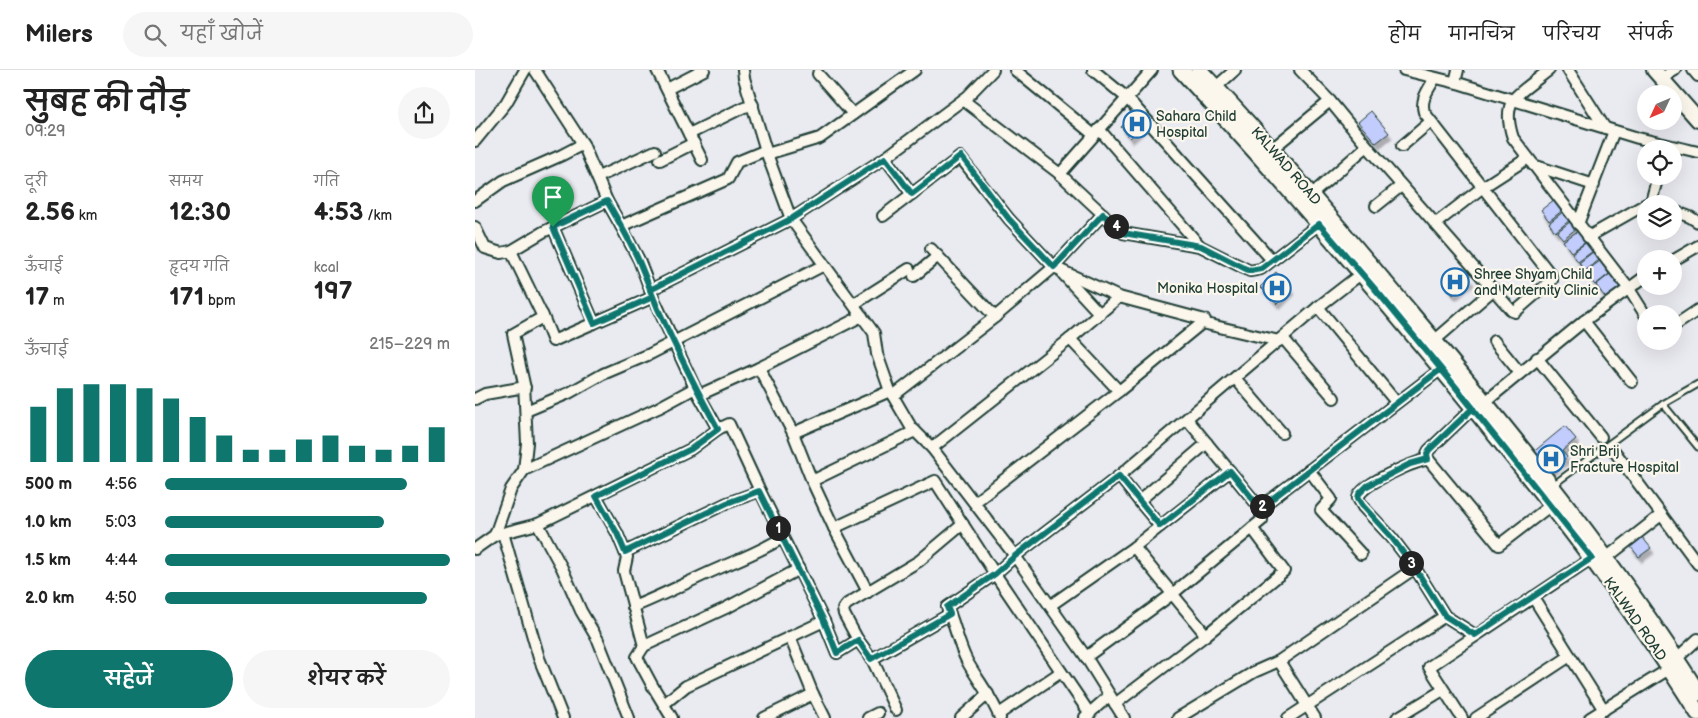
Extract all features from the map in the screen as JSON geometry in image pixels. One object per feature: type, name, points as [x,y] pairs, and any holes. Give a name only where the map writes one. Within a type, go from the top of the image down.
[{"type":"main road","name":"KALWAD ROAD","points":[[1181,70],[1264,160],[1362,273],[1441,369],[1479,406],[1551,486],[1673,664],[1698,692]]},
{"type":"main road","name":"KALWAD ROAD","points":[[1199,70],[1272,149],[1433,341],[1551,506],[1599,558]]},
{"type":"main road","name":"KALWAD ROAD","points":[[1673,664],[1698,713]]},
{"type":"street","points":[[475,141],[506,103],[525,70]]},
{"type":"street","points":[[535,70],[583,144],[607,201],[639,260],[651,294],[673,341],[718,429]]},
{"type":"street","points":[[657,70],[702,160]]},
{"type":"street","points":[[667,89],[704,70]]},
{"type":"street","points":[[743,70],[766,152],[791,219],[874,334],[877,354],[891,394],[915,431],[932,448],[975,502],[1051,605],[1124,718]]},
{"type":"street","points":[[621,226],[727,179],[737,162],[766,152],[820,138],[915,70]]},
{"type":"street","points":[[511,251],[553,340],[594,323],[791,219],[885,158],[963,100],[993,70]]},
{"type":"street","points":[[1015,70],[1097,132],[1201,246]]},
{"type":"street","points":[[1093,70],[1127,98],[1273,260]]},
{"type":"street","points":[[1059,174],[1152,70]]},
{"type":"street","points":[[1216,87],[1235,70]]},
{"type":"street","points":[[1300,70],[1330,101],[1401,186],[1514,312],[1552,280],[1553,277],[1424,112],[1422,103],[1435,78]]},
{"type":"street","points":[[1404,70],[1455,82],[1643,140]]},
{"type":"street","points":[[1455,82],[1459,70]]},
{"type":"street","points":[[1549,70],[1513,100],[1509,117],[1509,126],[1513,138],[1629,289],[1639,305]]},
{"type":"street","points":[[1568,70],[1609,130],[1594,185],[1578,224]]},
{"type":"street","points":[[1675,70],[1658,74],[1698,120]]},
{"type":"street","points":[[1693,70],[1698,76]]},
{"type":"street","points":[[818,74],[853,114]]},
{"type":"street","points":[[963,100],[1059,174],[1123,233],[1201,246],[1250,271],[1261,269],[1319,224]]},
{"type":"street","points":[[1272,149],[1330,101]]},
{"type":"street","points":[[597,176],[657,156],[691,139],[744,107],[753,105]]},
{"type":"street","points":[[1402,146],[1430,122]]},
{"type":"street","points":[[475,201],[503,181],[583,144]]},
{"type":"street","points":[[1311,195],[1367,146]]},
{"type":"street","points":[[1682,150],[1698,152]]},
{"type":"street","points":[[883,216],[961,156],[1009,219],[1100,314]]},
{"type":"street","points":[[885,158],[912,194]]},
{"type":"street","points":[[1435,224],[1483,187],[1530,161],[1594,185]]},
{"type":"street","points":[[1376,206],[1401,186]]},
{"type":"street","points":[[475,227],[485,248],[501,253],[511,251],[553,227],[607,201]]},
{"type":"street","points":[[1588,237],[1637,210]]},
{"type":"street","points":[[793,433],[891,394],[995,317],[1056,268],[1103,214]]},
{"type":"street","points":[[1682,214],[1698,222]]},
{"type":"street","points":[[553,227],[594,323]]},
{"type":"street","points":[[1682,255],[1698,246]]},
{"type":"street","points":[[854,304],[911,272],[935,253],[995,317]]},
{"type":"street","points":[[526,411],[569,393],[603,374],[651,354],[824,265]]},
{"type":"street","points":[[1056,268],[1119,298],[1205,320],[1203,323]]},
{"type":"street","points":[[1061,672],[999,716],[988,694],[967,661],[947,607],[995,574],[1015,556],[1119,476],[1318,307],[1362,273]]},
{"type":"street","points":[[1551,506],[1499,545],[1428,459],[1427,454],[1429,450],[1479,406],[1537,358],[1637,283]]},
{"type":"street","points":[[1433,341],[1493,290]]},
{"type":"street","points":[[932,448],[1119,298]]},
{"type":"street","points":[[1318,307],[1396,402]]},
{"type":"street","points":[[1682,321],[1698,310]]},
{"type":"street","points":[[542,314],[543,317],[513,334],[525,387],[527,443],[524,470],[511,489],[499,534],[539,658],[563,718]]},
{"type":"street","points":[[524,470],[697,391],[759,368],[862,316]]},
{"type":"street","points":[[1584,322],[1632,382]]},
{"type":"street","points":[[1203,323],[1281,340],[1334,398]]},
{"type":"street","points":[[975,502],[1119,392],[1203,323]]},
{"type":"street","points":[[1070,339],[1119,392]]},
{"type":"street","points":[[1494,341],[1520,373]]},
{"type":"street","points":[[1537,358],[1601,437]]},
{"type":"street","points":[[759,368],[793,433],[834,528],[868,592]]},
{"type":"street","points":[[1260,508],[1441,369]]},
{"type":"street","points":[[1235,378],[1282,433]]},
{"type":"street","points":[[475,398],[485,394],[525,387]]},
{"type":"street","points":[[1086,658],[1171,595],[1262,520],[1260,508],[1187,419]]},
{"type":"street","points":[[475,549],[499,534],[538,524],[596,496],[691,449],[718,429],[729,424],[759,491],[824,621],[837,653],[858,640]]},
{"type":"street","points":[[812,480],[915,431]]},
{"type":"street","points":[[1139,501],[1207,443]]},
{"type":"street","points":[[1615,452],[1698,564]]},
{"type":"street","points":[[1428,459],[1410,464],[1367,486],[1359,494],[1358,498],[1415,568],[1445,616],[1475,635]]},
{"type":"street","points":[[1309,470],[1331,499],[1321,510],[1361,554]]},
{"type":"street","points":[[1051,605],[1134,547],[1230,471]]},
{"type":"street","points":[[1119,476],[1160,526]]},
{"type":"street","points":[[834,528],[935,481],[1061,672],[1087,716],[1206,635],[1283,571],[1252,528]]},
{"type":"street","points":[[625,552],[727,503],[759,491]]},
{"type":"street","points":[[596,496],[617,533],[627,557],[624,571],[644,646]]},
{"type":"street","points":[[1462,718],[1429,667],[1533,597],[1599,558],[1661,515]]},
{"type":"street","points":[[538,524],[598,640],[629,718]]},
{"type":"street","points":[[896,710],[871,659],[858,640],[843,609],[847,604],[919,561],[963,524]]},
{"type":"street","points":[[633,607],[762,550],[782,538]]},
{"type":"street","points":[[1134,547],[1171,595],[1206,635]]},
{"type":"street","points":[[1178,718],[1254,672],[1279,661],[1415,568]]},
{"type":"street","points":[[672,718],[637,657],[644,646],[735,604],[799,569]]},
{"type":"street","points":[[1533,597],[1604,710]]},
{"type":"street","points":[[871,659],[950,614]]},
{"type":"street","points":[[1288,718],[1445,616]]},
{"type":"street","points":[[663,704],[686,686],[824,621]]},
{"type":"street","points":[[790,637],[825,718]]},
{"type":"street","points":[[1590,718],[1673,664],[1698,639]]},
{"type":"street","points":[[1475,718],[1570,656]]},
{"type":"street","points":[[1279,661],[1315,718]]},
{"type":"street","points":[[1397,718],[1443,690]]},
{"type":"street","points":[[764,718],[813,694]]},
{"type":"street","points":[[961,718],[988,694]]},
{"type":"street","points":[[868,718],[878,713]]},
{"type":"lane","points":[[1551,486],[1663,404],[1698,384]]},
{"type":"lane","points":[[1663,404],[1698,447]]},
{"type":"building","points":[[1371,111],[1389,133],[1376,143],[1358,122]]},
{"type":"building","points":[[1139,114],[1147,123],[1130,138],[1121,127]]},
{"type":"building","points":[[1555,199],[1563,210],[1549,221],[1541,210]]},
{"type":"building","points":[[1564,211],[1570,220],[1555,232],[1549,223]]},
{"type":"building","points":[[1571,221],[1577,228],[1563,239],[1557,232]]},
{"type":"building","points":[[1578,231],[1586,242],[1571,252],[1563,241]]},
{"type":"building","points":[[1587,242],[1593,251],[1578,262],[1572,253]]},
{"type":"building","points":[[1593,252],[1599,260],[1585,271],[1579,263]]},
{"type":"building","points":[[1600,261],[1609,274],[1595,285],[1585,272]]},
{"type":"building","points":[[1461,267],[1471,280],[1453,295],[1443,283]]},
{"type":"building","points":[[1276,272],[1292,289],[1277,304],[1260,287]]},
{"type":"building","points":[[1610,274],[1622,288],[1607,300],[1596,285]]},
{"type":"building","points":[[1565,426],[1576,439],[1562,451],[1567,457],[1547,474],[1531,454]]},
{"type":"building","points":[[1642,537],[1651,548],[1639,557],[1630,546]]},
{"type":"place","name":"Sahara Child Hospital","points":[[1137,124]]},
{"type":"place","name":"Shree Shyam Child and Maternity Clinic","points":[[1455,282]]},
{"type":"place","name":"Monika Hospital","points":[[1277,288]]},
{"type":"place","name":"Shri Brij Fracture Hospital","points":[[1551,459]]},
{"type":"route","points":[[553,227],[594,323],[653,297],[650,290],[791,219],[885,158],[912,194],[961,156],[1009,219],[1054,267],[1103,214],[1123,233],[1201,246],[1250,271],[1261,269],[1319,224],[1381,296],[1473,408],[1429,450],[1427,454],[1428,459],[1410,464],[1367,486],[1359,494],[1358,498],[1415,568],[1445,616],[1475,635],[1592,558],[1502,443],[1441,369],[1396,402],[1260,508],[1230,471],[1160,526],[1119,476],[1015,556],[995,574],[947,607],[950,614],[871,659],[858,640],[837,653],[799,569],[759,491],[727,503],[625,552],[617,533],[596,496],[691,449],[718,429],[695,388],[673,341],[650,290],[639,260],[607,201],[553,227]]}]
